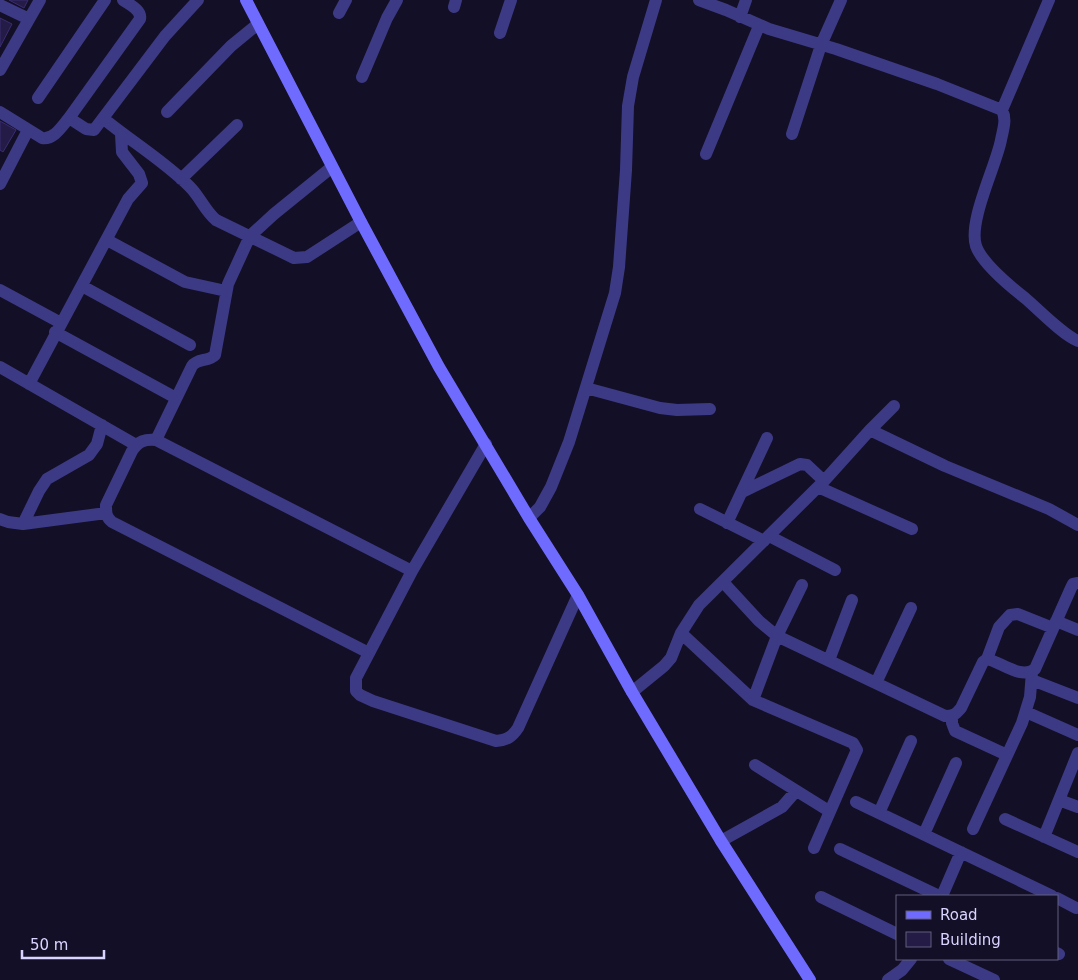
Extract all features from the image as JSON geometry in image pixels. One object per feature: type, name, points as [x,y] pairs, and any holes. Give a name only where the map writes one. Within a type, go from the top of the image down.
[{"type":"main road","points":[[246,0],[360,222],[439,367],[529,518],[578,595],[632,692],[721,841],[810,980]]},
{"type":"street","points":[[0,70],[40,0]]},
{"type":"street","points":[[38,98],[105,0]]},
{"type":"street","points":[[0,112],[42,138],[46,139],[55,135],[140,20],[141,16],[138,11],[123,0]]},
{"type":"street","points":[[69,118],[89,131],[94,130],[166,36],[198,0]]},
{"type":"street","points":[[339,13],[346,0]]},
{"type":"street","points":[[362,77],[387,18],[397,0]]},
{"type":"street","points":[[500,32],[511,0]]},
{"type":"street","points":[[529,518],[540,507],[552,487],[569,442],[617,282],[626,170],[628,106],[633,77],[656,0]]},
{"type":"street","points":[[699,0],[726,10],[759,26],[937,84],[1002,110]]},
{"type":"street","points":[[740,17],[746,0]]},
{"type":"street","points":[[792,134],[821,45],[841,0]]},
{"type":"street","points":[[1049,0],[1002,110],[1005,123],[998,152],[978,210],[976,245],[985,259],[1007,283],[1078,341]]},
{"type":"street","points":[[0,5],[29,19]]},
{"type":"street","points":[[167,112],[231,46],[258,24]]},
{"type":"street","points":[[706,154],[759,26]]},
{"type":"street","points":[[104,119],[181,179],[198,195],[210,216],[294,258],[303,258],[360,222]]},
{"type":"street","points":[[181,179],[237,125]]},
{"type":"street","points":[[0,184],[28,130]]},
{"type":"street","points":[[29,384],[128,199],[142,183],[139,174],[122,152],[122,134]]},
{"type":"street","points":[[156,440],[195,362],[207,360],[215,355],[226,291],[250,236],[332,167]]},
{"type":"street","points":[[107,240],[185,282],[226,291]]},
{"type":"street","points":[[82,286],[190,345]]},
{"type":"street","points":[[0,290],[58,328],[176,398]]},
{"type":"street","points":[[0,367],[136,445]]},
{"type":"street","points":[[586,388],[660,408],[677,410],[710,409]]},
{"type":"street","points":[[632,692],[667,662],[675,650],[681,633],[700,605],[821,484],[894,406]]},
{"type":"street","points":[[23,524],[47,479],[89,455],[97,444],[102,425]]},
{"type":"street","points":[[870,430],[945,466],[1049,509],[1078,525]]},
{"type":"street","points":[[727,523],[767,438]]},
{"type":"street","points":[[369,653],[112,522],[106,513],[106,505],[136,445],[148,440],[156,440],[412,571]]},
{"type":"street","points":[[486,444],[412,571],[356,678],[356,691],[360,695],[496,741],[505,740],[513,736],[518,728],[578,595]]},
{"type":"street","points":[[742,492],[800,464],[807,465],[821,484],[912,530]]},
{"type":"street","points":[[700,509],[727,523],[835,570]]},
{"type":"street","points":[[0,519],[23,524],[106,513]]},
{"type":"street","points":[[723,582],[759,621],[776,636],[945,716],[957,714],[961,708],[983,662],[987,659],[999,627],[1010,615],[1018,614],[1078,630]]},
{"type":"street","points":[[973,829],[1026,712],[1032,676],[1071,588],[1074,584],[1078,583]]},
{"type":"street","points":[[753,700],[776,636],[802,585]]},
{"type":"street","points":[[829,660],[852,600]]},
{"type":"street","points":[[876,683],[911,608]]},
{"type":"street","points":[[681,633],[753,700],[856,746],[856,752],[814,848]]},
{"type":"street","points":[[987,659],[1032,676],[1078,698]]},
{"type":"street","points":[[1026,712],[1078,735]]},
{"type":"street","points":[[952,716],[955,730],[1008,755]]},
{"type":"street","points":[[879,813],[911,741]]},
{"type":"street","points":[[1044,837],[1078,753]]},
{"type":"street","points":[[924,834],[956,763]]},
{"type":"street","points":[[755,765],[829,812]]},
{"type":"street","points":[[721,841],[782,807],[796,791]]},
{"type":"street","points":[[1059,800],[1078,807]]},
{"type":"street","points":[[856,802],[1050,895]]},
{"type":"street","points":[[1004,819],[1078,852]]},
{"type":"street","points":[[840,849],[938,895]]},
{"type":"street","points":[[940,895],[961,852]]},
{"type":"street","points":[[821,897],[896,934]]},
{"type":"street","points":[[1058,899],[1076,908]]},
{"type":"street","points":[[888,980],[902,970],[910,960]]},
{"type":"street","points":[[951,960],[994,980]]},
{"type":"building","points":[[9,0],[28,0],[24,8]]},
{"type":"building","points":[[0,18],[12,24],[0,47]]},
{"type":"building","points":[[0,121],[16,130],[3,152],[0,150]]}]
